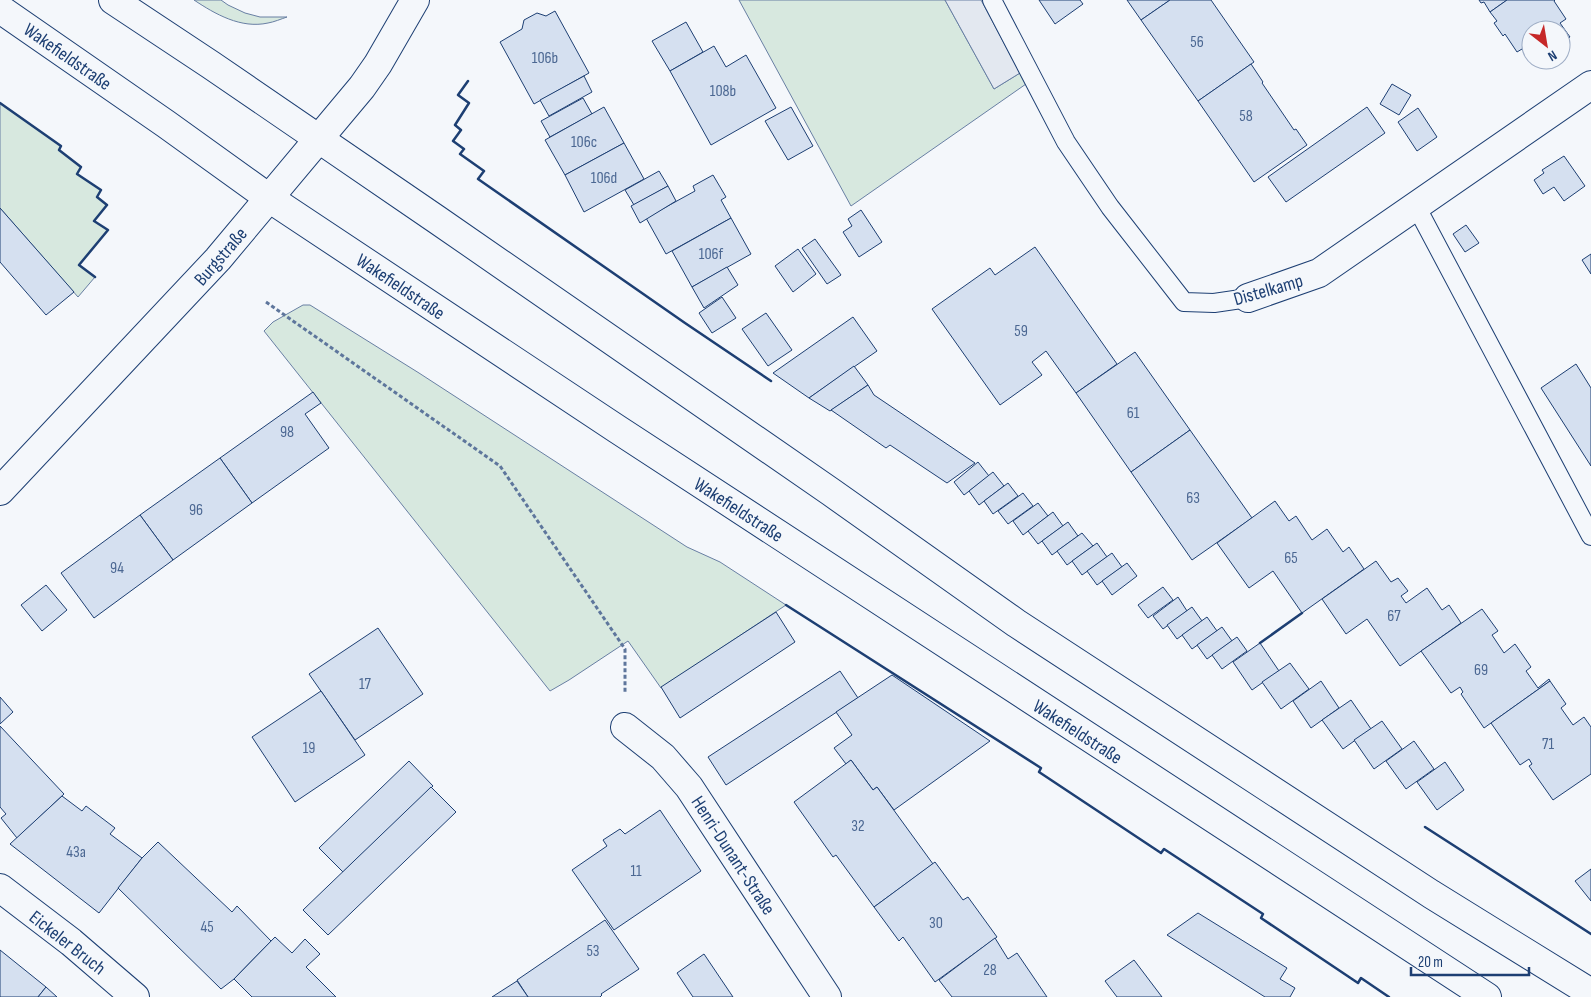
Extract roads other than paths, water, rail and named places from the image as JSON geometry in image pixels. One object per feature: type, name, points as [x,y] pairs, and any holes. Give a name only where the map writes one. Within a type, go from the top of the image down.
[{"type":"main road","points":[[113,0],[211,64],[436,218],[1016,623],[1431,894],[1591,992]]},
{"type":"main road","name":"Burgstraße","points":[[0,491],[211,267],[362,86],[378,64],[415,0]]},
{"type":"main road","name":"Wakefieldstraße","points":[[0,9],[269,198],[617,430],[1487,997]]},
{"type":"main road","name":"Distelkamp","points":[[1248,298],[1319,273],[1591,86]]},
{"type":"main road","name":"Henri-Dunant-Straße","points":[[625,727],[663,757],[689,787],[827,997]]},
{"type":"main road","name":"Eickeler Bruch","points":[[0,888],[70,942],[135,997]]},
{"type":"lane","name":"Distelkamp","points":[[992,0],[1066,142],[1110,207],[1184,302],[1214,302],[1248,298]]},
{"type":"lane","points":[[1416,206],[1591,536]]}]
